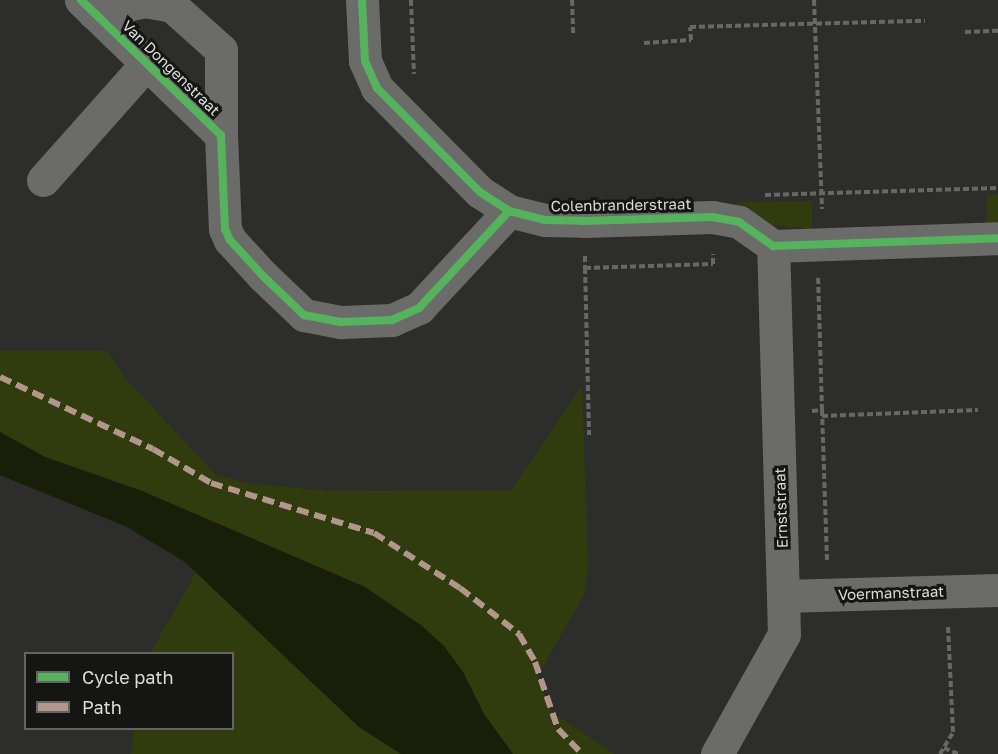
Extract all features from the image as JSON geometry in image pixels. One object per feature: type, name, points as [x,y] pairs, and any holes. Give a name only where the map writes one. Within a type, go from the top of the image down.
[{"type":"street","name":"Colenbranderstraat","points":[[362,0],[363,46],[369,75],[385,98],[480,192],[509,211],[527,218],[555,220],[712,218],[739,222],[773,246]]},
{"type":"street","name":"Van Dongenstraat","points":[[87,6],[144,1],[172,6],[221,50],[221,135],[225,229],[230,240],[304,315],[322,320],[392,320],[419,308],[509,211]]},
{"type":"street","name":"Van Dongenstraat","points":[[87,6],[221,135]]},
{"type":"street","name":"Van Dongenstraat","points":[[43,180],[147,63]]},
{"type":"street","points":[[773,246],[998,238]]},
{"type":"street","name":"Ernststraat","points":[[717,754],[784,634],[773,246]]},
{"type":"street","name":"Voermanstraat","points":[[783,596],[998,590]]},
{"type":"path","points":[[411,0],[416,129]]},
{"type":"path","points":[[572,0],[573,36]]},
{"type":"path","points":[[814,0],[822,228],[817,244],[828,595]]},
{"type":"path","points":[[645,43],[691,40],[690,27],[925,21]]},
{"type":"path","points":[[965,32],[998,31]]},
{"type":"path","points":[[762,195],[998,188]]},
{"type":"path","points":[[585,268],[589,435]]},
{"type":"path","points":[[778,412],[978,410]]},
{"type":"path","points":[[940,754],[952,732],[947,591]]},
{"type":"path","points":[[944,748],[959,754]]},
{"type":"green space","points":[[987,195],[998,195],[998,224],[987,224]]},
{"type":"green space","points":[[812,201],[812,229],[770,225],[735,208],[736,202]]},
{"type":"green space","points":[[0,351],[108,351],[124,377],[216,475],[253,484],[329,491],[511,490],[582,386],[588,567],[585,593],[537,677],[552,712],[615,754],[513,754],[484,714],[463,672],[391,605],[365,587],[142,491],[45,457],[0,432]]},
{"type":"green space","points":[[196,573],[359,727],[401,754],[131,754],[134,730],[234,730],[234,652],[151,652]]},
{"type":"shaded area","points":[[0,432],[45,457],[142,491],[365,587],[422,626],[444,646],[463,672],[484,714],[513,754],[401,754],[359,727],[185,562],[125,526],[0,475]]},
{"type":"marked path","points":[[0,377],[153,449],[211,483],[374,533],[460,588],[519,634],[535,662],[558,729],[582,754]]},
{"type":"cycle path","points":[[81,0],[221,135],[225,229],[230,240],[304,315],[341,322],[392,320],[419,308],[509,211]]},
{"type":"cycle path","points":[[362,0],[365,61],[377,88],[480,192],[509,211],[545,220],[712,217],[739,222],[773,246],[998,238]]}]
